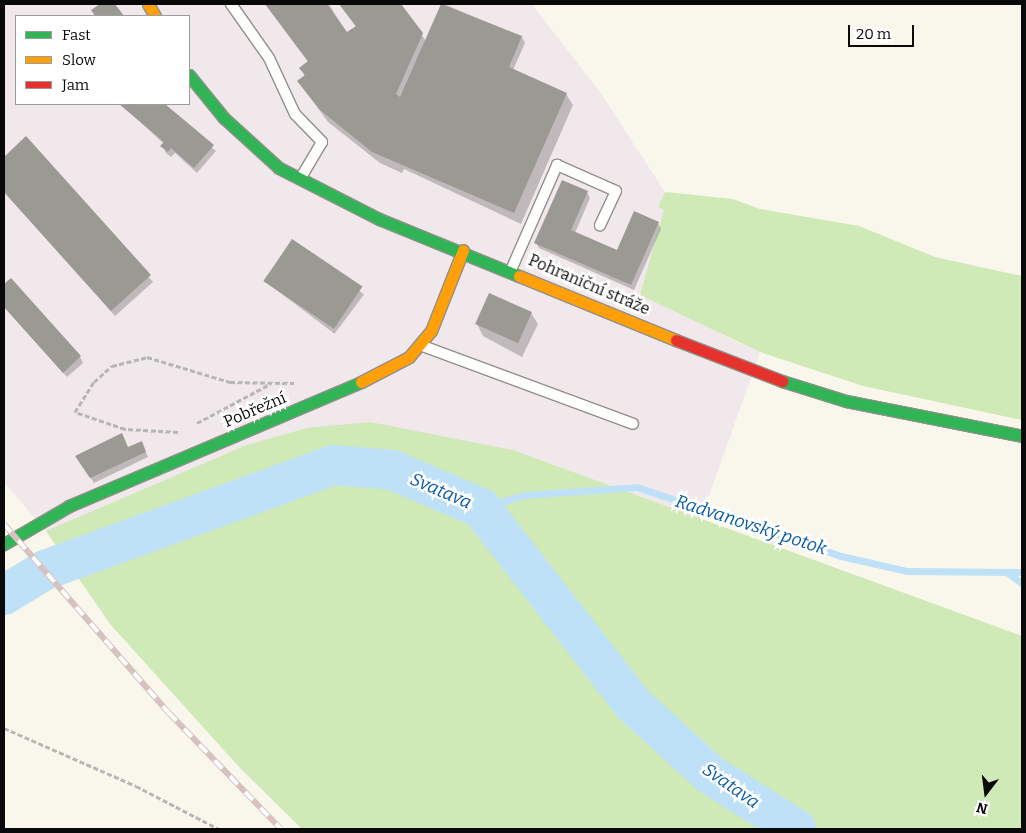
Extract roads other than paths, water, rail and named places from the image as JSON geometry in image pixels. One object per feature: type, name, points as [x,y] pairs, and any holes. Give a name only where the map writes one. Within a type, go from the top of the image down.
[{"type":"street","points":[[148,4],[154,15]]},
{"type":"street","name":"Pohraniční stráže","points":[[190,76],[224,118],[299,181],[379,219],[463,250],[765,376],[846,402],[1022,436]]},
{"type":"street","name":"Pobřežní","points":[[4,544],[69,506],[349,388],[409,357],[431,332],[463,250]]},
{"type":"lane","points":[[231,4],[268,58],[295,114],[322,142],[299,181]]},
{"type":"lane","points":[[511,270],[557,165],[616,191],[600,226]]},
{"type":"lane","points":[[419,345],[633,424]]},
{"type":"waterway","name":"Svatava","points":[[4,595],[45,570],[333,465],[392,470],[481,508],[634,705],[711,775],[796,829]]},
{"type":"waterway","name":"Radvanovský potok","points":[[481,508],[524,495],[637,487],[841,556],[907,571],[1022,572]]},
{"type":"waterway","points":[[1006,572],[1022,583]]},
{"type":"railway","points":[[4,524],[169,713],[281,829]]}]
